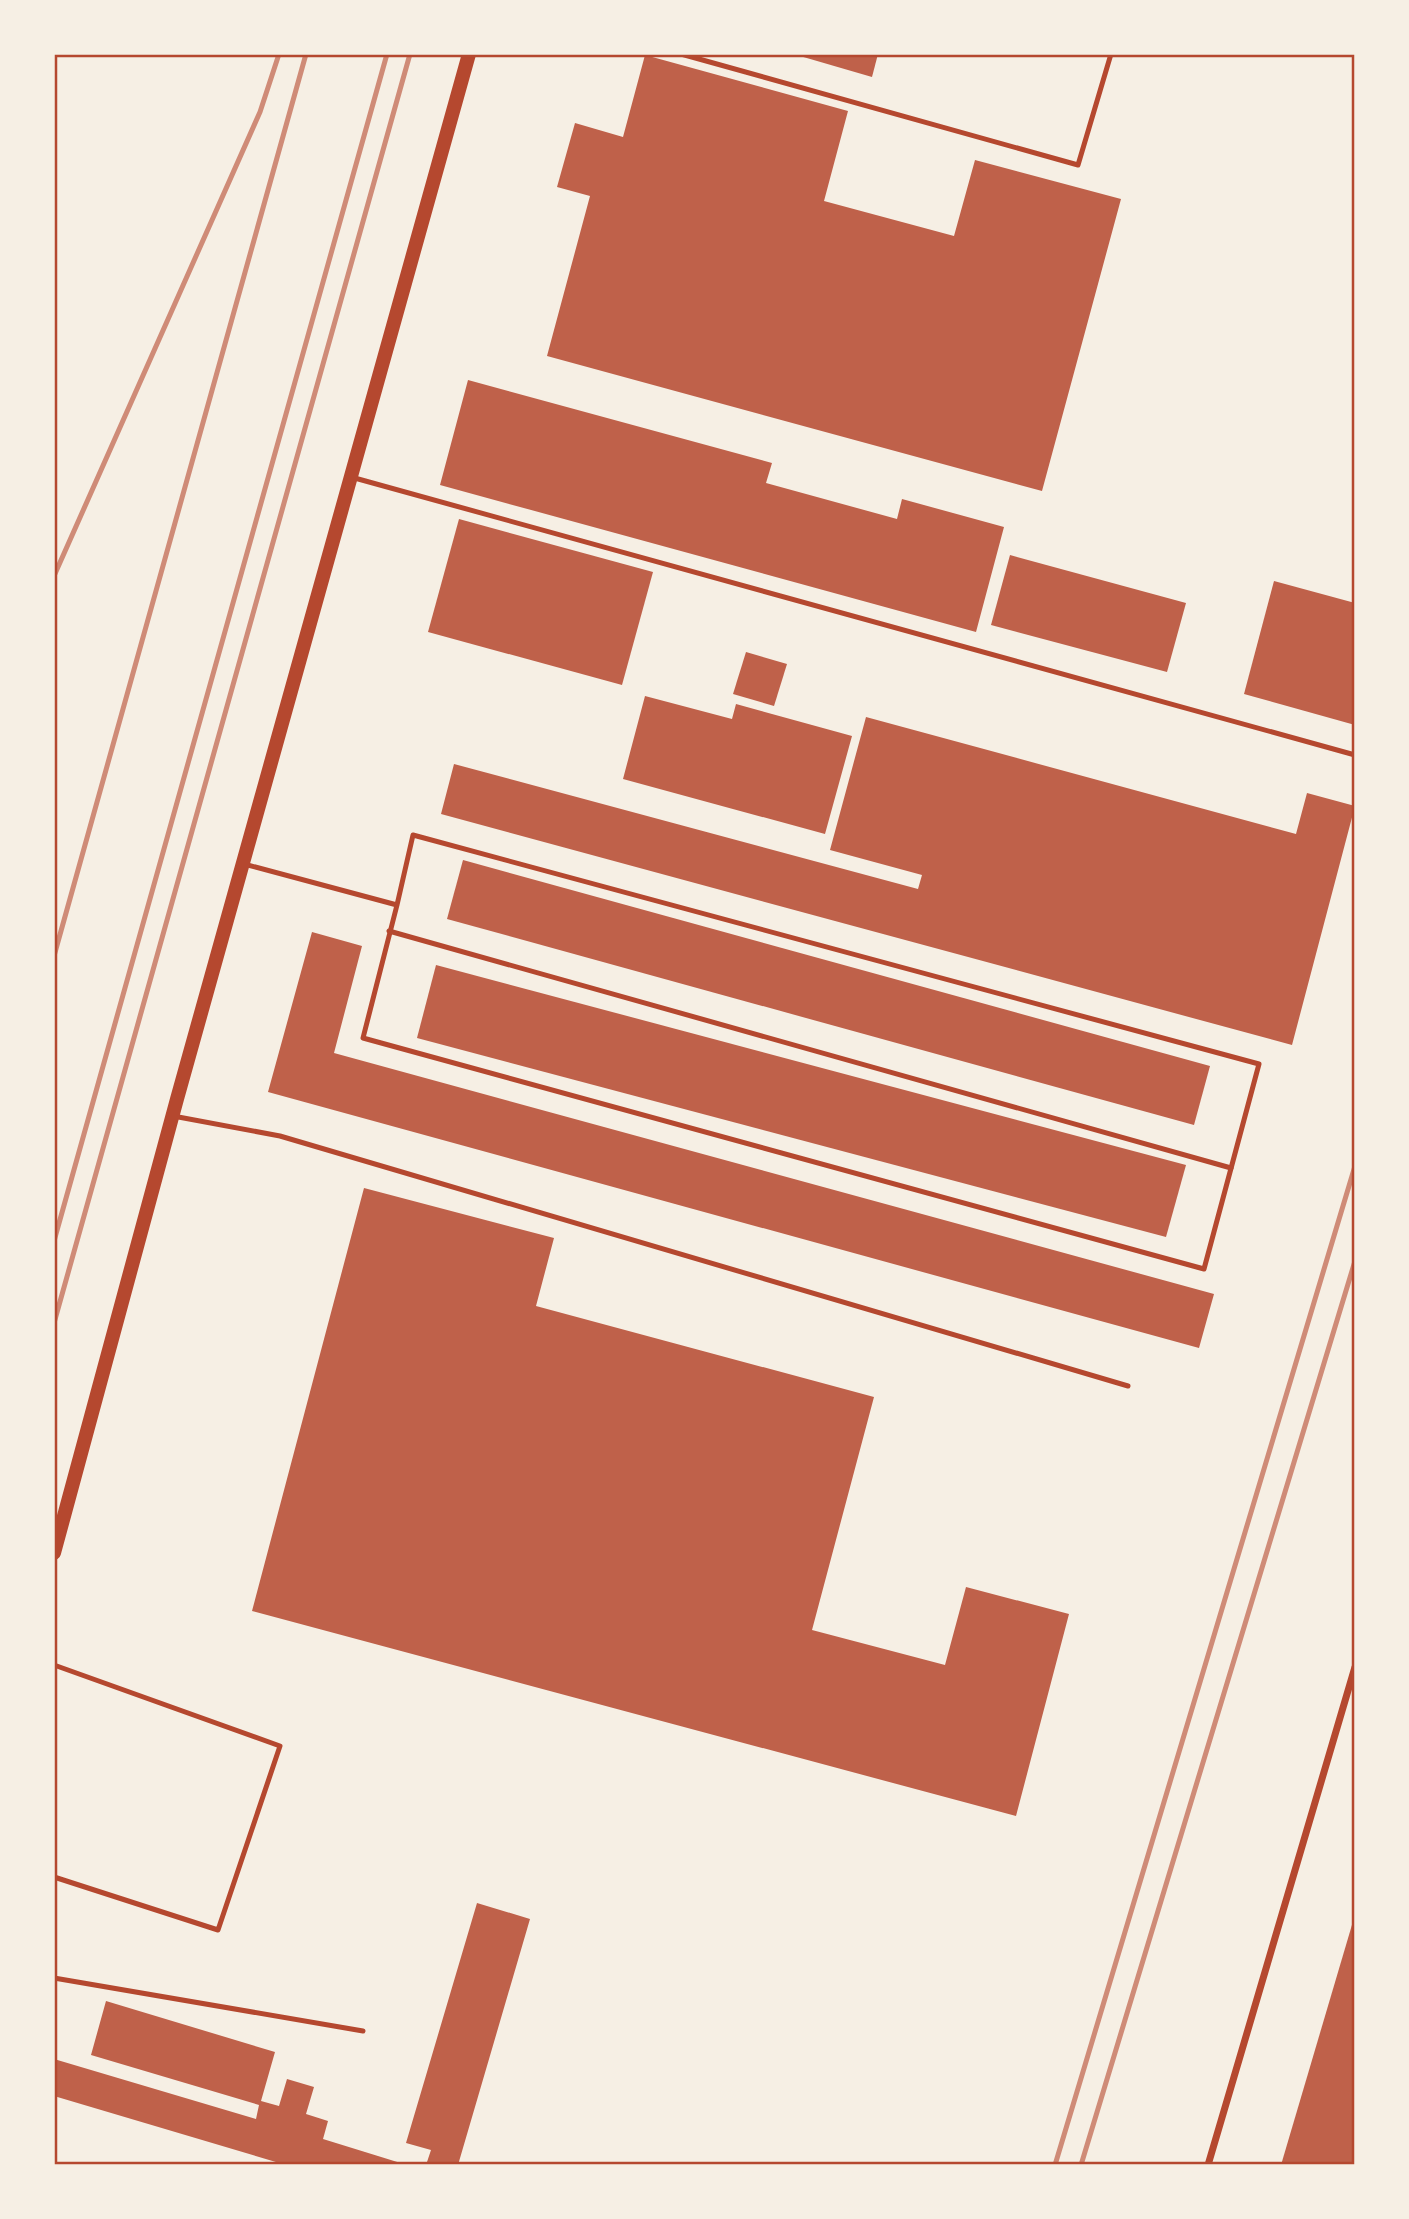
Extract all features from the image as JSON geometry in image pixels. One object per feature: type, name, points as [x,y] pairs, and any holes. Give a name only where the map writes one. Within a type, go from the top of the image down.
[{"type":"main road","points":[[54,1552],[469,54]]},
{"type":"street","points":[[1208,2165],[1355,1667]]},
{"type":"lane","points":[[681,54],[1078,165],[1111,54]]},
{"type":"lane","points":[[351,477],[1355,755]]},
{"type":"lane","points":[[413,835],[1259,1064],[1203,1269],[363,1038],[390,931],[413,835]]},
{"type":"lane","points":[[243,863],[397,905]]},
{"type":"lane","points":[[390,931],[1231,1168]]},
{"type":"lane","points":[[173,1116],[280,1136],[1128,1386]]},
{"type":"lane","points":[[54,1665],[280,1746],[218,1930],[54,1877]]},
{"type":"lane","points":[[54,1978],[363,2031]]},
{"type":"building","points":[[793,54],[878,54],[872,77]]},
{"type":"building","points":[[645,55],[848,111],[824,201],[954,236],[975,160],[1121,199],[1042,491],[547,356],[590,196],[557,187],[575,123],[623,137]]},
{"type":"building","points":[[468,380],[772,463],[766,483],[897,519],[902,499],[1004,527],[976,632],[440,485]]},
{"type":"building","points":[[459,519],[653,572],[622,685],[428,632]]},
{"type":"building","points":[[1010,555],[1186,603],[1167,672],[991,625]]},
{"type":"building","points":[[1274,581],[1355,603],[1355,725],[1244,694]]},
{"type":"building","points":[[746,652],[787,664],[774,706],[733,694]]},
{"type":"building","points":[[645,696],[732,719],[736,704],[852,736],[825,834],[623,779]]},
{"type":"building","points":[[866,717],[1296,834],[1307,793],[1355,806],[1292,1045],[441,814],[454,764],[918,889],[922,875],[830,850]]},
{"type":"building","points":[[463,860],[1210,1066],[1194,1125],[447,919]]},
{"type":"building","points":[[312,932],[362,946],[334,1053],[1214,1294],[1199,1348],[268,1092]]},
{"type":"building","points":[[436,965],[1186,1165],[1166,1237],[417,1038]]},
{"type":"building","points":[[364,1188],[554,1238],[536,1306],[874,1397],[812,1630],[945,1665],[966,1587],[1069,1614],[1016,1816],[252,1611]]},
{"type":"building","points":[[477,1903],[530,1919],[458,2165],[426,2165],[431,2150],[406,2143]]},
{"type":"building","points":[[1354,1918],[1355,2165],[1281,2165]]},
{"type":"building","points":[[106,2001],[275,2052],[261,2101],[279,2106],[287,2079],[314,2087],[306,2114],[328,2121],[323,2139],[407,2165],[286,2165],[54,2096],[54,2059],[256,2119],[259,2105],[91,2055]]},
{"type":"railway","points":[[54,576],[260,112],[279,54]]},
{"type":"railway","points":[[54,956],[306,54]]},
{"type":"railway","points":[[54,1241],[387,54]]},
{"type":"railway","points":[[54,1323],[410,54]]},
{"type":"railway","points":[[1055,2165],[1355,1166]]},
{"type":"railway","points":[[1081,2165],[1355,1261]]}]
